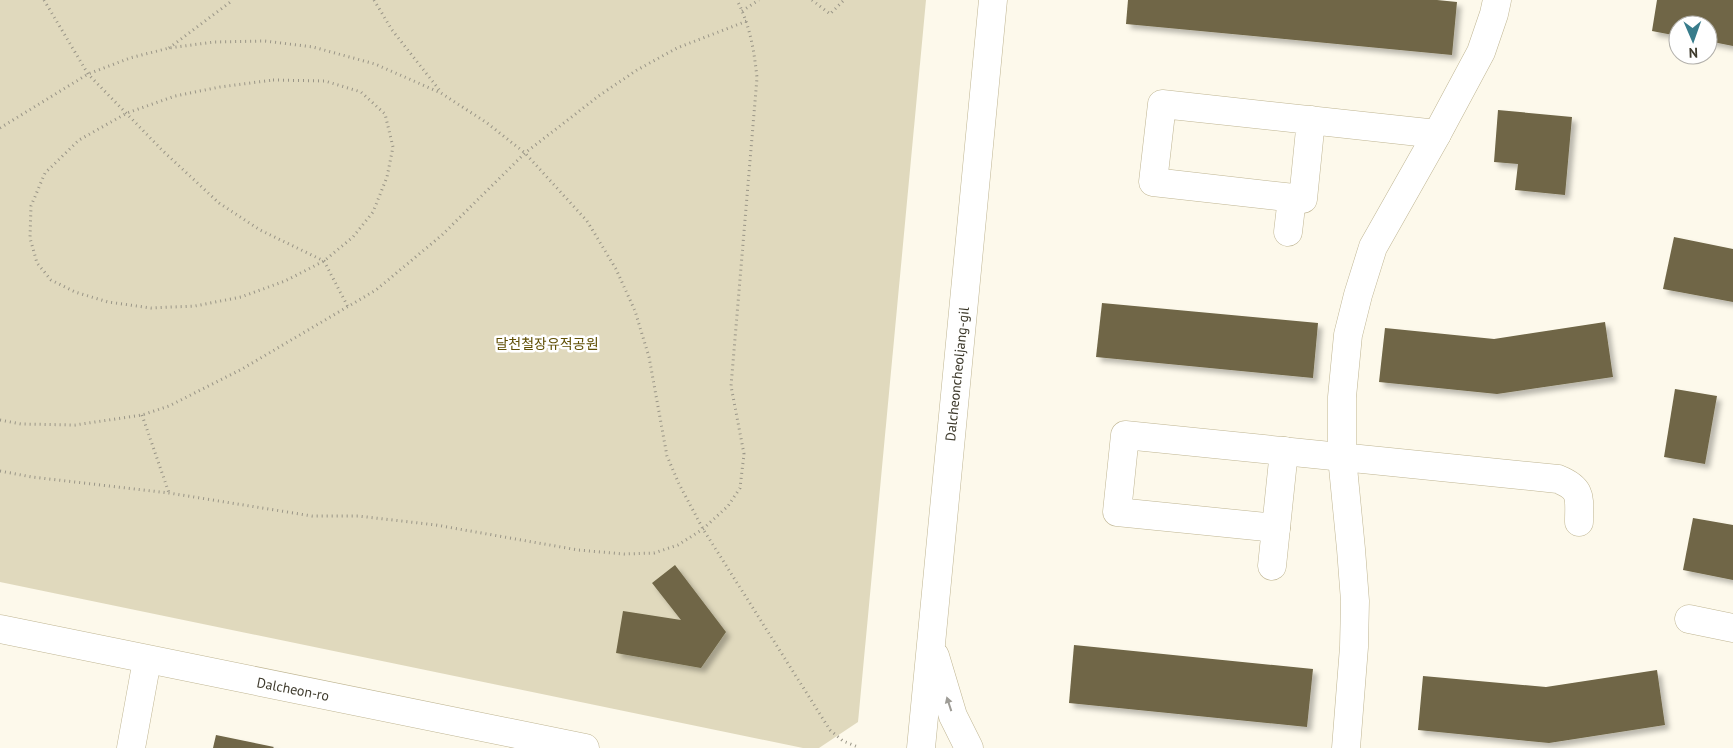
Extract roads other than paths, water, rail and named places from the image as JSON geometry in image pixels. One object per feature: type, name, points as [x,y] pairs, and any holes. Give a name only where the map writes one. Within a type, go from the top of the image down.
[{"type":"street","name":"Dalcheoncheoljang-gil","points":[[920,748],[993,0]]},
{"type":"street","points":[[1346,748],[1354,647],[1355,601],[1342,457],[1342,397],[1348,344],[1360,287],[1372,247],[1437,134],[1480,52],[1497,0]]},
{"type":"street","points":[[1312,120],[1303,199],[1153,182],[1162,104],[1312,120],[1437,134]]},
{"type":"street","points":[[1288,232],[1292,198]]},
{"type":"street","points":[[1276,528],[1117,512],[1125,436],[1558,479],[1573,485],[1579,496],[1579,522]]},
{"type":"street","points":[[1272,566],[1284,451]]},
{"type":"street","points":[[1689,619],[1733,628]]},
{"type":"street","points":[[932,627],[936,658],[943,686],[953,716],[969,748]]},
{"type":"street","name":"Dalcheon-ro","points":[[0,629],[585,748]]},
{"type":"street","points":[[131,748],[147,660]]},
{"type":"park label","name":"달천철장유적공원","points":[[547,344]]}]
